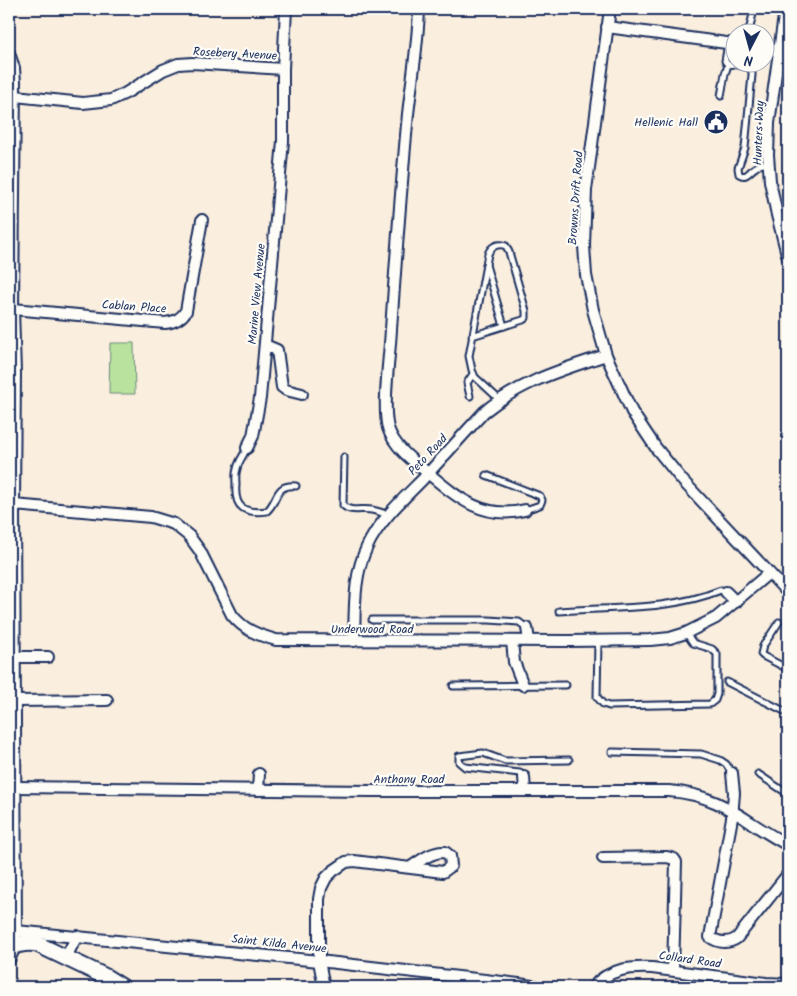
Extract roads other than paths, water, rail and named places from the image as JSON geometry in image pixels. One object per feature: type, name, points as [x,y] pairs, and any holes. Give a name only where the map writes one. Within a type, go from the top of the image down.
[{"type":"street","name":"Marine View Avenue","points":[[248,448],[253,436],[260,398],[283,141],[283,69],[286,9]]},
{"type":"street","points":[[419,9],[403,173],[386,410],[388,426],[391,435],[408,456],[461,500],[501,513],[525,510]]},
{"type":"street","name":"Browns Drift Road","points":[[610,9],[586,190],[584,238],[586,275],[592,310],[606,355],[632,412],[656,448],[682,480],[788,593]]},
{"type":"street","name":"Hunters Way","points":[[785,9],[784,51],[769,122],[769,163],[777,215],[788,258]]},
{"type":"street","points":[[607,27],[724,43]]},
{"type":"street","points":[[9,53],[14,68],[15,96],[13,309],[15,373],[14,941],[9,960]]},
{"type":"street","name":"Rosebery Avenue","points":[[15,96],[83,103],[103,101],[126,93],[163,70],[178,64],[193,63],[283,69]]},
{"type":"street","name":"Cablan Place","points":[[13,309],[165,322],[177,320],[182,317],[186,310],[202,220]]},
{"type":"street","points":[[265,345],[277,350],[282,387],[286,390],[302,394]]},
{"type":"street","name":"Peto Road","points":[[354,641],[355,594],[362,562],[367,547],[389,515],[484,412],[500,400],[515,390],[545,376],[606,355]]},
{"type":"street","name":"Underwood Road","points":[[14,505],[151,517],[174,524],[190,536],[200,551],[232,616],[247,630],[276,640],[650,640],[686,634],[716,618],[769,573]]},
{"type":"street","points":[[726,592],[736,602]]},
{"type":"street","points":[[527,628],[529,640]]},
{"type":"street","points":[[512,641],[514,662],[523,685]]},
{"type":"street","points":[[15,657],[48,657]]},
{"type":"street","points":[[15,701],[107,700]]},
{"type":"street","points":[[732,773],[733,811],[710,937],[716,941],[723,942],[729,942],[737,938],[788,874]]},
{"type":"street","points":[[258,790],[259,774]]},
{"type":"street","points":[[524,777],[525,790]]},
{"type":"street","name":"Anthony Road","points":[[15,787],[681,792],[710,799],[788,845]]},
{"type":"street","points":[[603,858],[668,857],[674,859],[676,871],[673,970]]},
{"type":"street","points":[[324,987],[319,961],[319,899],[321,888],[326,878],[332,871],[346,862],[354,861],[411,867]]},
{"type":"street","points":[[66,957],[77,936]]},
{"type":"street","name":"Saint Kilda Avenue","points":[[14,941],[77,936],[319,961],[538,987]]},
{"type":"street","points":[[14,941],[37,944],[66,957],[105,982],[122,987]]},
{"type":"street","name":"Collard Road","points":[[593,987],[605,977],[622,969],[652,968],[766,983],[788,984]]},
{"type":"lane","points":[[751,22],[754,9]]},
{"type":"lane","points":[[721,96],[726,72]]},
{"type":"lane","points":[[752,72],[745,148],[738,168],[739,174],[746,176],[758,165],[769,163]]},
{"type":"lane","points":[[472,336],[524,320],[527,314],[506,246],[500,244],[492,247],[488,254],[472,336],[469,356],[473,374],[500,400]]},
{"type":"lane","points":[[486,264],[504,326]]},
{"type":"lane","points":[[470,396],[467,383],[473,374]]},
{"type":"lane","name":"Marine View Avenue","points":[[248,448],[237,469],[235,496],[241,506],[255,512],[267,511],[283,488],[296,486]]},
{"type":"lane","points":[[344,457],[342,505],[352,510],[370,510],[389,515]]},
{"type":"lane","points":[[486,476],[540,496],[542,500],[540,505],[525,510]]},
{"type":"lane","points":[[559,611],[628,609],[691,600],[721,590],[726,592]]},
{"type":"lane","points":[[372,620],[489,620],[519,622],[527,628]]},
{"type":"lane","points":[[779,622],[763,646],[761,654],[788,669]]},
{"type":"lane","points":[[598,641],[597,697],[603,704],[609,706],[710,704],[715,700],[717,694],[716,654],[712,649],[692,643],[686,634]]},
{"type":"lane","points":[[727,682],[788,713]]},
{"type":"lane","points":[[453,686],[566,685]]},
{"type":"lane","points":[[612,752],[701,754],[720,760],[726,764],[732,773]]},
{"type":"lane","points":[[524,777],[520,773],[465,767],[459,762],[459,756],[483,753],[505,761],[569,760]]},
{"type":"lane","points":[[758,774],[788,794]]},
{"type":"place","name":"Hellenic Hall","points":[[716,122]]}]
